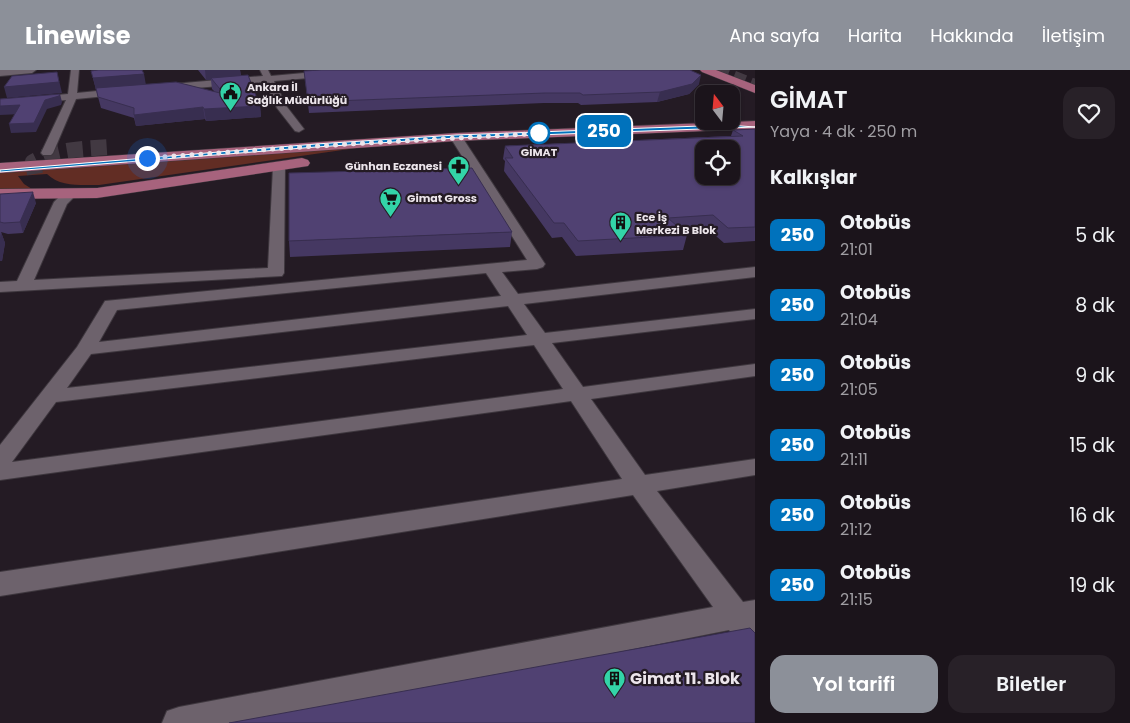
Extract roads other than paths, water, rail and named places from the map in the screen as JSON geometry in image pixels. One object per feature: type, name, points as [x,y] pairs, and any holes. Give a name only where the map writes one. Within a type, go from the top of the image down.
[{"type":"main road","points":[[706,70],[755,89]]},
{"type":"main road","points":[[0,160],[9,166],[78,159],[457,132],[695,119]]},
{"type":"main road","points":[[740,121],[755,120]]},
{"type":"main road","points":[[366,129],[457,132],[695,123]]},
{"type":"main road","points":[[285,134],[314,132]]},
{"type":"main road","points":[[0,194],[97,193],[419,146],[457,132]]},
{"type":"main road","points":[[35,174],[45,184],[60,188],[98,188],[457,132]]},
{"type":"main road","points":[[110,147],[197,140]]},
{"type":"main road","points":[[0,154],[46,153],[78,159]]},
{"type":"main road","points":[[9,166],[78,159]]},
{"type":"street","points":[[0,73],[32,70]]},
{"type":"street","points":[[46,153],[72,96],[75,70]]},
{"type":"street","points":[[0,103],[146,89],[267,74],[367,70]]},
{"type":"street","points":[[267,74],[282,108],[299,129]]},
{"type":"street","points":[[0,461],[85,349],[111,305],[537,264],[457,132]]},
{"type":"street","points":[[276,274],[279,167]]},
{"type":"street","points":[[23,286],[61,202],[70,194]]},
{"type":"street","points":[[0,287],[276,274],[532,257]]},
{"type":"street","points":[[491,268],[640,485],[746,614],[755,641]]},
{"type":"street","points":[[85,349],[755,272]]},
{"type":"street","points":[[49,396],[755,314]]},
{"type":"street","points":[[0,472],[755,370]]},
{"type":"street","points":[[0,584],[755,467]]},
{"type":"street","points":[[179,723],[746,614]]},
{"type":"tunnel","points":[[717,70],[755,85]]},
{"type":"tunnel","points":[[35,174],[33,162],[51,154],[70,150],[110,147]]},
{"type":"place","name":"Ankara İl Sağlık Müdürlüğü","points":[[231,112]]},
{"type":"place","name":"GİMAT","points":[[539,133]]},
{"type":"place","name":"Günhan Eczanesi","points":[[458,185]]},
{"type":"place","name":"Gimat Gross","points":[[391,217]]},
{"type":"place","name":"Ece İş Merkezi B Blok","points":[[620,242]]},
{"type":"place","name":"Gimat 11. Blok","points":[[614,697]]}]
